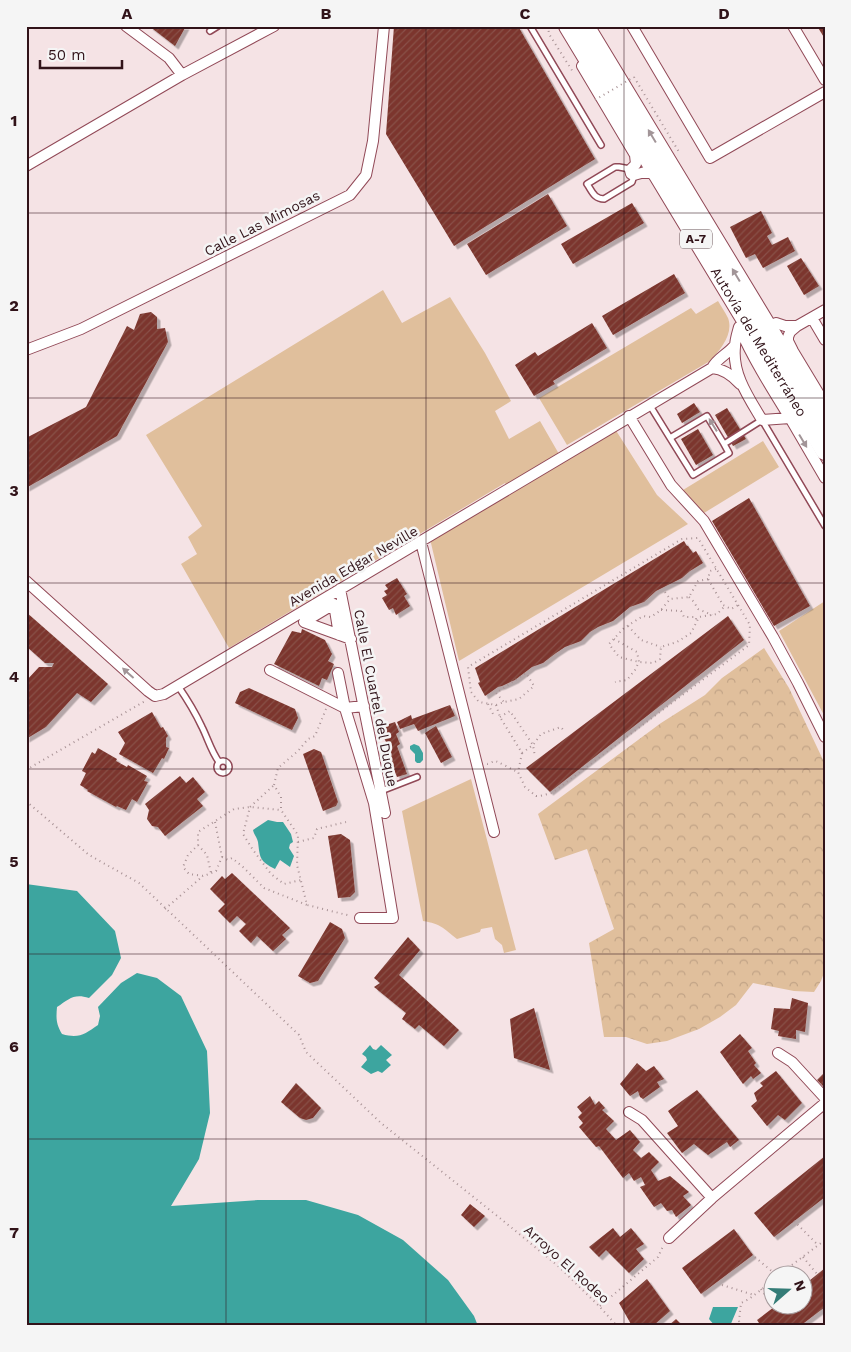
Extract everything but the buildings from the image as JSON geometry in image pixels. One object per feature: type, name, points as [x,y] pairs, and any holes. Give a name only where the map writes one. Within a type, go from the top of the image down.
[{"type":"highway","name":"Autovía del Mediterráneo","points":[[568,26],[825,451]]},
{"type":"highway","name":"Autovía del Mediterráneo","points":[[585,26],[825,420]]},
{"type":"highway","points":[[685,221],[700,254],[729,304],[739,327]]},
{"type":"highway","points":[[756,308],[776,323]]},
{"type":"highway","points":[[798,360],[825,420]]},
{"type":"street","points":[[126,26],[169,58],[182,75]]},
{"type":"street","points":[[26,166],[182,75],[274,26]]},
{"type":"street","name":"Calle Las Mimosas","points":[[26,350],[81,329],[350,195],[366,175],[373,141],[384,26]]},
{"type":"street","points":[[559,26],[636,155],[636,164],[632,172],[645,172],[657,175]]},
{"type":"street","points":[[632,26],[710,158],[825,92]]},
{"type":"street","points":[[793,26],[825,80]]},
{"type":"street","points":[[825,310],[797,326],[790,332],[788,337],[788,341],[798,360],[825,404]]},
{"type":"street","points":[[812,318],[825,340]]},
{"type":"street","points":[[776,323],[785,326],[797,326]]},
{"type":"street","points":[[739,327],[735,345],[735,360],[741,384]]},
{"type":"street","points":[[739,327],[756,362],[825,478]]},
{"type":"street","name":"Avenida Edgar Neville","points":[[155,696],[168,692],[712,368],[735,345]]},
{"type":"street","points":[[712,368],[724,370],[741,384],[762,420],[790,418]]},
{"type":"street","points":[[629,416],[671,486],[704,521],[773,638],[825,737]]},
{"type":"street","points":[[420,542],[494,832]]},
{"type":"street","points":[[26,581],[155,696]]},
{"type":"street","name":"Calle El Cuartel del Duque","points":[[340,589],[385,813]]},
{"type":"street","points":[[339,635],[350,639]]},
{"type":"street","points":[[270,670],[345,708],[364,706]]},
{"type":"street","points":[[338,673],[345,708],[374,803],[393,918],[360,918]]},
{"type":"street","points":[[778,1053],[792,1062],[825,1098]]},
{"type":"street","points":[[669,1238],[712,1198],[825,1102]]},
{"type":"street","points":[[629,1112],[642,1120],[712,1198]]},
{"type":"lane","points":[[210,31],[218,26]]},
{"type":"lane","points":[[530,26],[602,145]]},
{"type":"lane","points":[[614,167],[624,167],[632,172],[632,182],[604,199],[595,196],[587,184],[614,167]]},
{"type":"lane","points":[[649,404],[692,475],[729,453],[707,416],[670,438]]},
{"type":"lane","points":[[724,444],[762,420],[825,526]]},
{"type":"lane","points":[[178,686],[194,710],[213,753],[219,762]]},
{"type":"lane","points":[[381,790],[417,777]]},
{"type":"path","points":[[595,100],[634,77]]},
{"type":"path","points":[[504,702],[496,692],[526,673],[534,686],[519,699],[496,705],[479,702],[471,692],[468,667],[682,539],[698,538],[750,625],[750,645],[552,793],[536,796],[525,787],[518,772],[522,753],[533,745],[540,734],[561,727],[565,732]]},
{"type":"path","points":[[716,569],[710,571],[708,579],[725,606],[731,609],[738,605]]},
{"type":"path","points":[[688,597],[698,581],[708,579]]},
{"type":"path","points":[[665,592],[670,599]]},
{"type":"path","points":[[661,647],[660,659],[653,663],[619,657],[609,644],[618,634],[643,616],[651,617],[661,610],[670,599],[688,597],[698,609],[712,615]]},
{"type":"path","points":[[628,626],[641,640],[661,647],[677,642],[691,633],[699,617],[717,614],[725,606]]},
{"type":"path","points":[[661,610],[681,611],[684,617],[696,617],[697,622]]},
{"type":"path","points":[[614,639],[637,652],[639,662],[627,680],[616,682]]},
{"type":"path","points":[[26,770],[155,696]]},
{"type":"path","points":[[301,880],[284,884],[271,874],[243,834],[250,807],[274,785],[278,768],[298,751],[308,739],[315,736],[330,700]]},
{"type":"path","points":[[488,704],[494,716]]},
{"type":"path","points":[[496,705],[500,717],[522,753]]},
{"type":"path","points":[[500,717],[510,711],[533,745],[535,757]]},
{"type":"path","points":[[478,769],[498,761],[518,772]]},
{"type":"path","points":[[274,785],[281,797],[281,810],[298,835],[297,865],[307,906]]},
{"type":"path","name":"Arroyo El Rodeo","points":[[26,802],[89,855],[139,883],[299,1035],[306,1052],[381,1123],[558,1266],[617,1326]]},
{"type":"path","points":[[211,873],[207,855],[198,845],[198,832],[234,809],[250,807],[281,810]]},
{"type":"path","points":[[165,909],[204,876],[216,871],[222,857],[215,822]]},
{"type":"path","points":[[298,842],[314,838],[317,829],[346,822]]},
{"type":"path","points":[[198,845],[188,855],[183,867],[190,874],[204,876]]},
{"type":"path","points":[[222,857],[228,860],[232,858],[243,866],[264,888],[307,906],[360,918]]},
{"type":"path","points":[[794,1221],[818,1245]]},
{"type":"path","points":[[600,1307],[658,1257],[669,1238]]},
{"type":"path","points":[[794,1264],[825,1240]]},
{"type":"path","points":[[755,1256],[764,1264]]},
{"type":"path","points":[[803,1257],[817,1274]]},
{"type":"path","points":[[722,1284],[754,1295]]},
{"type":"path","points":[[742,1326],[739,1321],[741,1303],[764,1288]]},
{"type":"path","points":[[761,1290],[764,1294]]},
{"type":"green space","points":[[383,290],[402,323],[450,297],[485,353],[511,401],[495,411],[509,439],[540,421],[559,454],[506,485],[505,483],[229,648],[181,564],[197,554],[188,537],[202,526],[146,435]]},
{"type":"green space","points":[[718,301],[728,318],[729,330],[725,341],[710,361],[567,445],[539,398],[691,308],[696,314]]},
{"type":"green space","points":[[615,429],[657,495],[688,524],[459,661],[430,539]]},
{"type":"green space","points":[[763,441],[779,467],[704,513],[683,490]]},
{"type":"green space","points":[[825,601],[825,717],[779,631]]},
{"type":"green space","points":[[764,648],[789,688],[825,764],[825,970],[821,981],[814,992],[794,991],[753,983],[736,1005],[720,1017],[699,1029],[667,1041],[647,1044],[626,1037],[604,1037],[589,943],[614,929],[587,849],[555,860],[538,814],[661,723],[705,695],[722,678]]},
{"type":"green space","points":[[471,779],[516,950],[504,953],[502,945],[495,939],[492,927],[481,929],[480,932],[457,939],[438,925],[423,921],[402,811]]},
{"type":"water","points":[[414,744],[419,746],[423,753],[423,760],[420,763],[415,761],[415,754],[410,749],[410,746]]},
{"type":"water","points":[[268,820],[283,822],[291,834],[293,842],[289,848],[294,856],[290,867],[280,860],[275,869],[266,864],[261,858],[258,840],[253,830]]},
{"type":"water","points":[[26,884],[77,891],[115,931],[121,958],[112,975],[89,998],[75,997],[68,999],[57,1007],[57,1021],[62,1034],[82,1035],[98,1025],[100,1016],[98,1007],[121,983],[137,973],[157,978],[181,996],[207,1051],[210,1113],[199,1159],[171,1206],[258,1200],[306,1200],[358,1215],[403,1240],[448,1280],[474,1316],[478,1326],[26,1326]]},
{"type":"water","points":[[370,1045],[376,1050],[381,1045],[392,1055],[386,1060],[391,1065],[382,1073],[378,1071],[371,1074],[361,1067],[367,1060],[362,1054]]},
{"type":"water","points":[[713,1307],[738,1307],[730,1326],[715,1326],[709,1319]]}]
